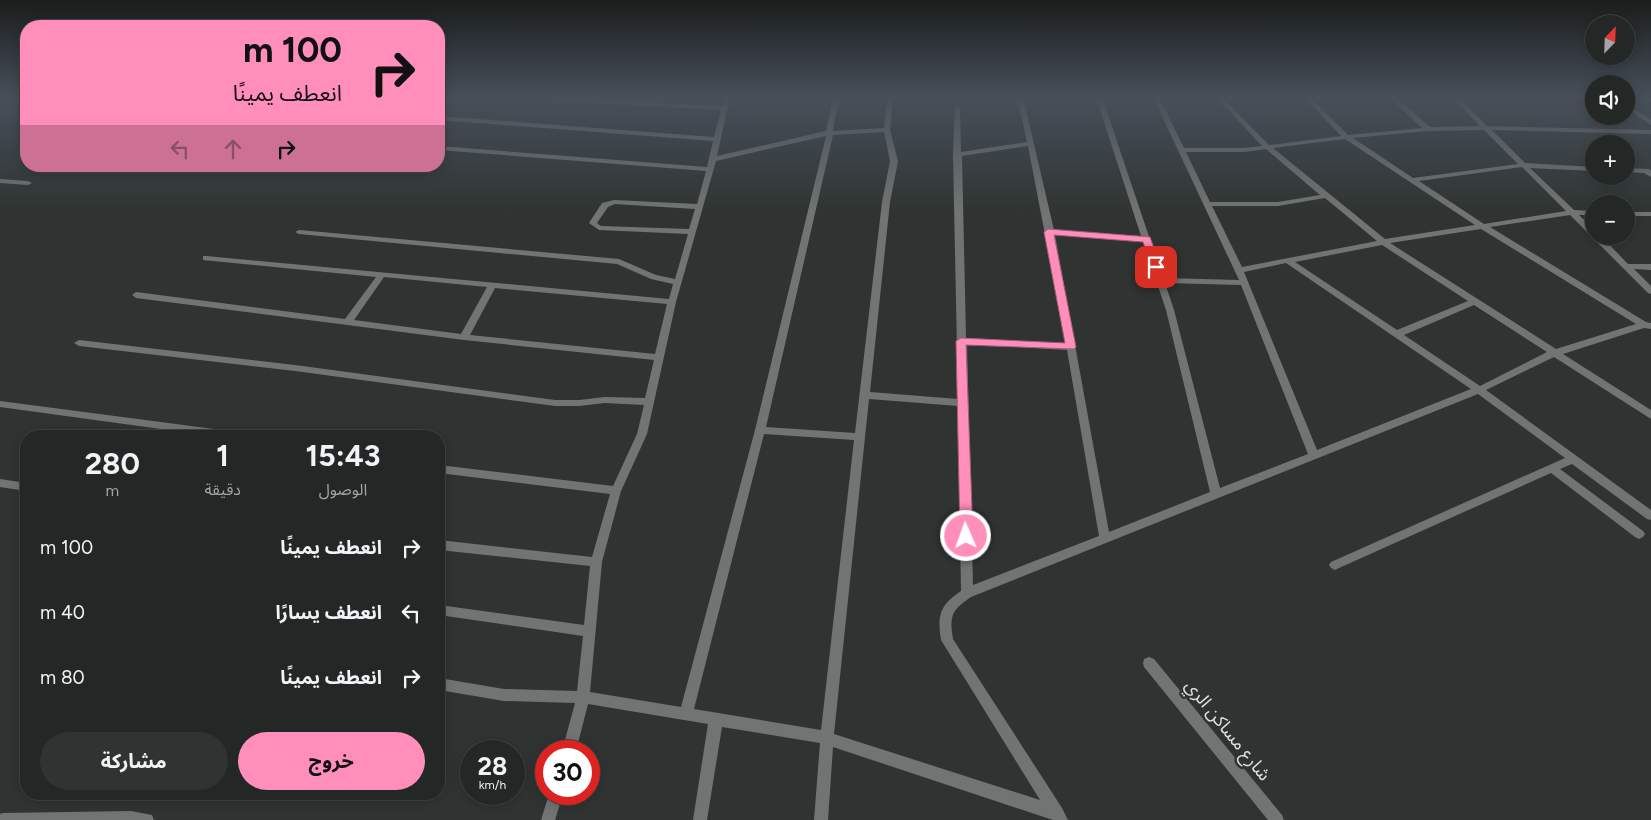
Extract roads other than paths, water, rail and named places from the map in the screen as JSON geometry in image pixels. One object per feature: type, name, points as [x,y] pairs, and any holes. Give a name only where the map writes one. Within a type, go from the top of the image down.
[{"type":"street","points":[[572,740],[583,697],[596,562],[616,490],[642,434],[672,302],[712,164],[717,138],[679,135]]},
{"type":"street","points":[[445,148],[712,164],[821,135]]},
{"type":"street","points":[[686,714],[760,430],[829,135]]},
{"type":"street","points":[[820,820],[827,738],[886,202],[894,162],[887,135]]},
{"type":"street","points":[[957,135],[968,593]]},
{"type":"street","points":[[1029,135],[1071,347],[1106,539]]},
{"type":"street","points":[[1111,135],[1170,310],[1216,495]]},
{"type":"street","points":[[1175,135],[1240,270],[1314,456]]},
{"type":"street","points":[[1256,135],[1325,196],[1383,242],[1473,302],[1651,415]]},
{"type":"street","points":[[1183,150],[1225,151],[1355,135]]},
{"type":"street","points":[[1495,135],[1585,225]]},
{"type":"street","points":[[1346,136],[1482,226],[1648,325]]},
{"type":"street","points":[[957,154],[1031,143]]},
{"type":"street","points":[[1413,180],[1524,166],[1585,169]]},
{"type":"street","points":[[1635,171],[1649,173]]},
{"type":"street","points":[[0,180],[28,183]]},
{"type":"street","points":[[1208,204],[1278,204],[1325,196]]},
{"type":"street","points":[[693,232],[599,228],[593,223],[605,205],[614,202],[700,206]]},
{"type":"street","points":[[1240,270],[1383,242],[1572,212],[1585,213]]},
{"type":"street","points":[[1635,214],[1651,214]]},
{"type":"street","points":[[299,232],[614,262],[629,265],[654,277],[678,282]]},
{"type":"street","points":[[1048,232],[1146,239]]},
{"type":"street","points":[[1605,245],[1651,291]]},
{"type":"street","points":[[206,258],[672,302]]},
{"type":"street","points":[[1287,260],[1479,390],[1651,516]]},
{"type":"street","points":[[1626,266],[1651,267]]},
{"type":"street","points":[[349,320],[381,275]]},
{"type":"street","points":[[1160,280],[1245,283]]},
{"type":"street","points":[[464,337],[492,285]]},
{"type":"street","points":[[136,295],[349,320],[464,337],[660,358]]},
{"type":"street","points":[[1397,334],[1473,302]]},
{"type":"street","points":[[1059,816],[947,640],[943,621],[951,604],[968,593],[1479,390],[1554,353],[1648,325]]},
{"type":"street","points":[[961,341],[1071,347]]},
{"type":"street","points":[[79,343],[295,368],[555,403],[605,400],[649,402]]},
{"type":"street","points":[[865,395],[963,403]]},
{"type":"street","points":[[0,404],[193,430]]},
{"type":"street","points":[[760,430],[860,437]]},
{"type":"street","points":[[1335,565],[1573,459]]},
{"type":"street","points":[[1551,468],[1639,534]]},
{"type":"street","points":[[445,470],[616,490]]},
{"type":"street","points":[[0,483],[20,486]]},
{"type":"street","points":[[445,545],[596,562]]},
{"type":"street","points":[[445,611],[589,631]]},
{"type":"street","name":"شارع مساكن الري","points":[[1149,663],[1277,820]]},
{"type":"street","points":[[445,685],[504,695],[583,697],[827,738],[1059,816]]},
{"type":"street","points":[[700,820],[716,719]]},
{"type":"street","points":[[548,820],[553,805]]},
{"type":"street","points":[[3,820],[147,820]]}]
